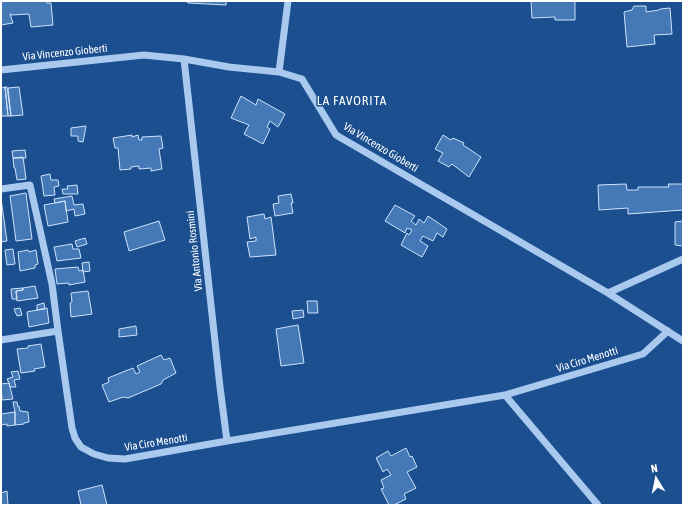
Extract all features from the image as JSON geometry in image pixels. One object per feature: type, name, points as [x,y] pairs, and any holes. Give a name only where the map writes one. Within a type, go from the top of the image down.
[{"type":"street","points":[[279,72],[288,1]]},
{"type":"street","name":"Via Vincenzo Gioberti","points":[[1,70],[144,55],[229,67],[279,72],[302,79],[336,135],[608,293],[683,341]]},
{"type":"street","name":"Via Antonio Rosmini","points":[[184,60],[227,441]]},
{"type":"street","name":"Via Ciro Menotti","points":[[1,189],[30,185],[52,284],[72,428],[75,438],[81,447],[94,454],[108,458],[126,459],[505,395],[643,354],[668,332]]},
{"type":"street","points":[[608,293],[683,259]]},
{"type":"street","points":[[1,340],[58,331]]},
{"type":"street","points":[[505,395],[598,505]]},
{"type":"building","points":[[1,1],[46,1],[47,3],[51,3],[53,25],[31,27],[29,14],[10,14],[13,23],[1,25]]},
{"type":"building","points":[[186,1],[226,1],[226,5],[188,3]]},
{"type":"building","points":[[531,1],[575,1],[575,20],[555,20],[555,17],[532,18]]},
{"type":"building","points":[[634,6],[646,6],[646,12],[670,8],[672,34],[654,35],[655,44],[627,47],[624,12],[632,10]]},
{"type":"building","points":[[5,87],[7,87],[11,116],[8,116]]},
{"type":"building","points":[[5,87],[8,116],[1,116],[1,88]]},
{"type":"building","points":[[19,87],[23,115],[11,116],[8,88]]},
{"type":"building","points":[[241,96],[256,105],[258,99],[285,114],[278,127],[270,121],[267,127],[270,129],[263,144],[244,134],[249,125],[231,118]]},
{"type":"building","points":[[86,126],[83,142],[78,141],[78,136],[71,136],[71,128]]},
{"type":"building","points":[[132,135],[132,137],[138,135],[139,140],[142,140],[142,137],[161,136],[163,148],[159,149],[162,169],[151,171],[151,168],[139,169],[139,166],[131,167],[131,169],[120,170],[118,148],[115,148],[113,138]]},
{"type":"building","points":[[443,135],[451,140],[453,138],[464,143],[463,145],[481,157],[469,177],[452,164],[449,167],[438,161],[443,153],[435,149]]},
{"type":"building","points":[[25,150],[26,158],[13,158],[12,151]]},
{"type":"building","points":[[23,157],[26,179],[17,180],[13,158]]},
{"type":"building","points":[[50,174],[51,180],[58,180],[59,186],[54,187],[55,195],[44,196],[41,176]]},
{"type":"building","points":[[626,184],[627,190],[638,190],[638,187],[669,187],[668,184],[683,184],[683,210],[628,214],[628,208],[599,210],[598,185]]},
{"type":"building","points":[[77,185],[78,194],[63,194],[62,189],[68,189],[67,186]]},
{"type":"building","points":[[26,193],[32,239],[16,241],[10,196]]},
{"type":"building","points":[[291,194],[293,213],[275,216],[273,204],[279,203],[278,196]]},
{"type":"building","points":[[72,196],[74,205],[83,204],[85,214],[75,216],[74,209],[66,211],[65,201],[55,203],[54,199]]},
{"type":"building","points":[[1,199],[7,241],[1,242]]},
{"type":"building","points":[[65,201],[68,222],[48,226],[44,205]]},
{"type":"building","points":[[395,205],[415,216],[411,221],[416,225],[419,219],[424,223],[428,216],[447,229],[443,237],[437,233],[433,241],[423,236],[420,241],[428,246],[422,257],[401,245],[407,233],[409,235],[412,230],[407,228],[405,233],[385,221]]},
{"type":"building","points":[[264,214],[265,219],[271,217],[276,255],[250,257],[247,242],[256,241],[256,237],[250,239],[247,217]]},
{"type":"building","points":[[159,221],[165,240],[129,251],[124,232]]},
{"type":"building","points":[[683,221],[683,246],[675,245],[675,222]]},
{"type":"building","points":[[85,238],[87,244],[77,247],[75,241]]},
{"type":"building","points":[[72,244],[73,249],[79,249],[81,258],[57,261],[54,247]]},
{"type":"building","points":[[13,249],[15,264],[7,265],[5,250]]},
{"type":"building","points":[[28,250],[29,252],[36,250],[38,264],[35,265],[35,268],[20,271],[18,252]]},
{"type":"building","points":[[89,262],[90,271],[83,272],[82,263]]},
{"type":"building","points":[[78,267],[79,271],[83,270],[85,282],[69,285],[69,283],[57,284],[55,269]]},
{"type":"building","points":[[35,286],[38,298],[17,301],[16,291]]},
{"type":"building","points":[[23,288],[23,290],[16,291],[17,299],[12,299],[11,289]]},
{"type":"building","points":[[88,291],[92,314],[71,317],[71,293]]},
{"type":"building","points":[[307,301],[317,301],[318,313],[308,313]]},
{"type":"building","points":[[44,303],[45,309],[37,310],[37,305]]},
{"type":"building","points":[[20,308],[22,315],[17,316],[14,309]]},
{"type":"building","points":[[47,308],[49,323],[29,327],[27,312]]},
{"type":"building","points":[[303,310],[304,317],[293,319],[292,311]]},
{"type":"building","points":[[298,325],[304,363],[281,366],[276,329]]},
{"type":"building","points":[[136,326],[137,335],[119,337],[119,329]]},
{"type":"building","points":[[41,344],[45,367],[34,369],[35,371],[21,373],[17,349],[28,348],[28,346]]},
{"type":"building","points":[[161,355],[164,360],[170,358],[176,373],[163,380],[161,384],[128,398],[123,397],[109,402],[102,385],[109,382],[108,378],[133,368],[136,374],[140,372],[137,366]]},
{"type":"building","points":[[18,371],[20,379],[14,380],[16,387],[10,387],[7,379],[13,377],[11,372]]},
{"type":"building","points":[[9,383],[13,399],[2,400],[1,384]]},
{"type":"building","points":[[13,402],[17,402],[20,411],[28,412],[29,422],[15,425]]},
{"type":"building","points":[[15,412],[15,425],[1,425],[1,414]]},
{"type":"building","points":[[406,448],[417,467],[407,472],[416,488],[404,494],[406,499],[394,505],[389,505],[381,489],[384,488],[381,480],[391,475],[387,469],[383,472],[376,458],[388,451],[391,456]]},
{"type":"building","points":[[102,485],[107,505],[81,505],[78,491]]},
{"type":"building","points":[[7,491],[8,505],[1,505],[1,493]]},
{"type":"district","name":"LA FAVORITA","points":[[352,100]]}]
